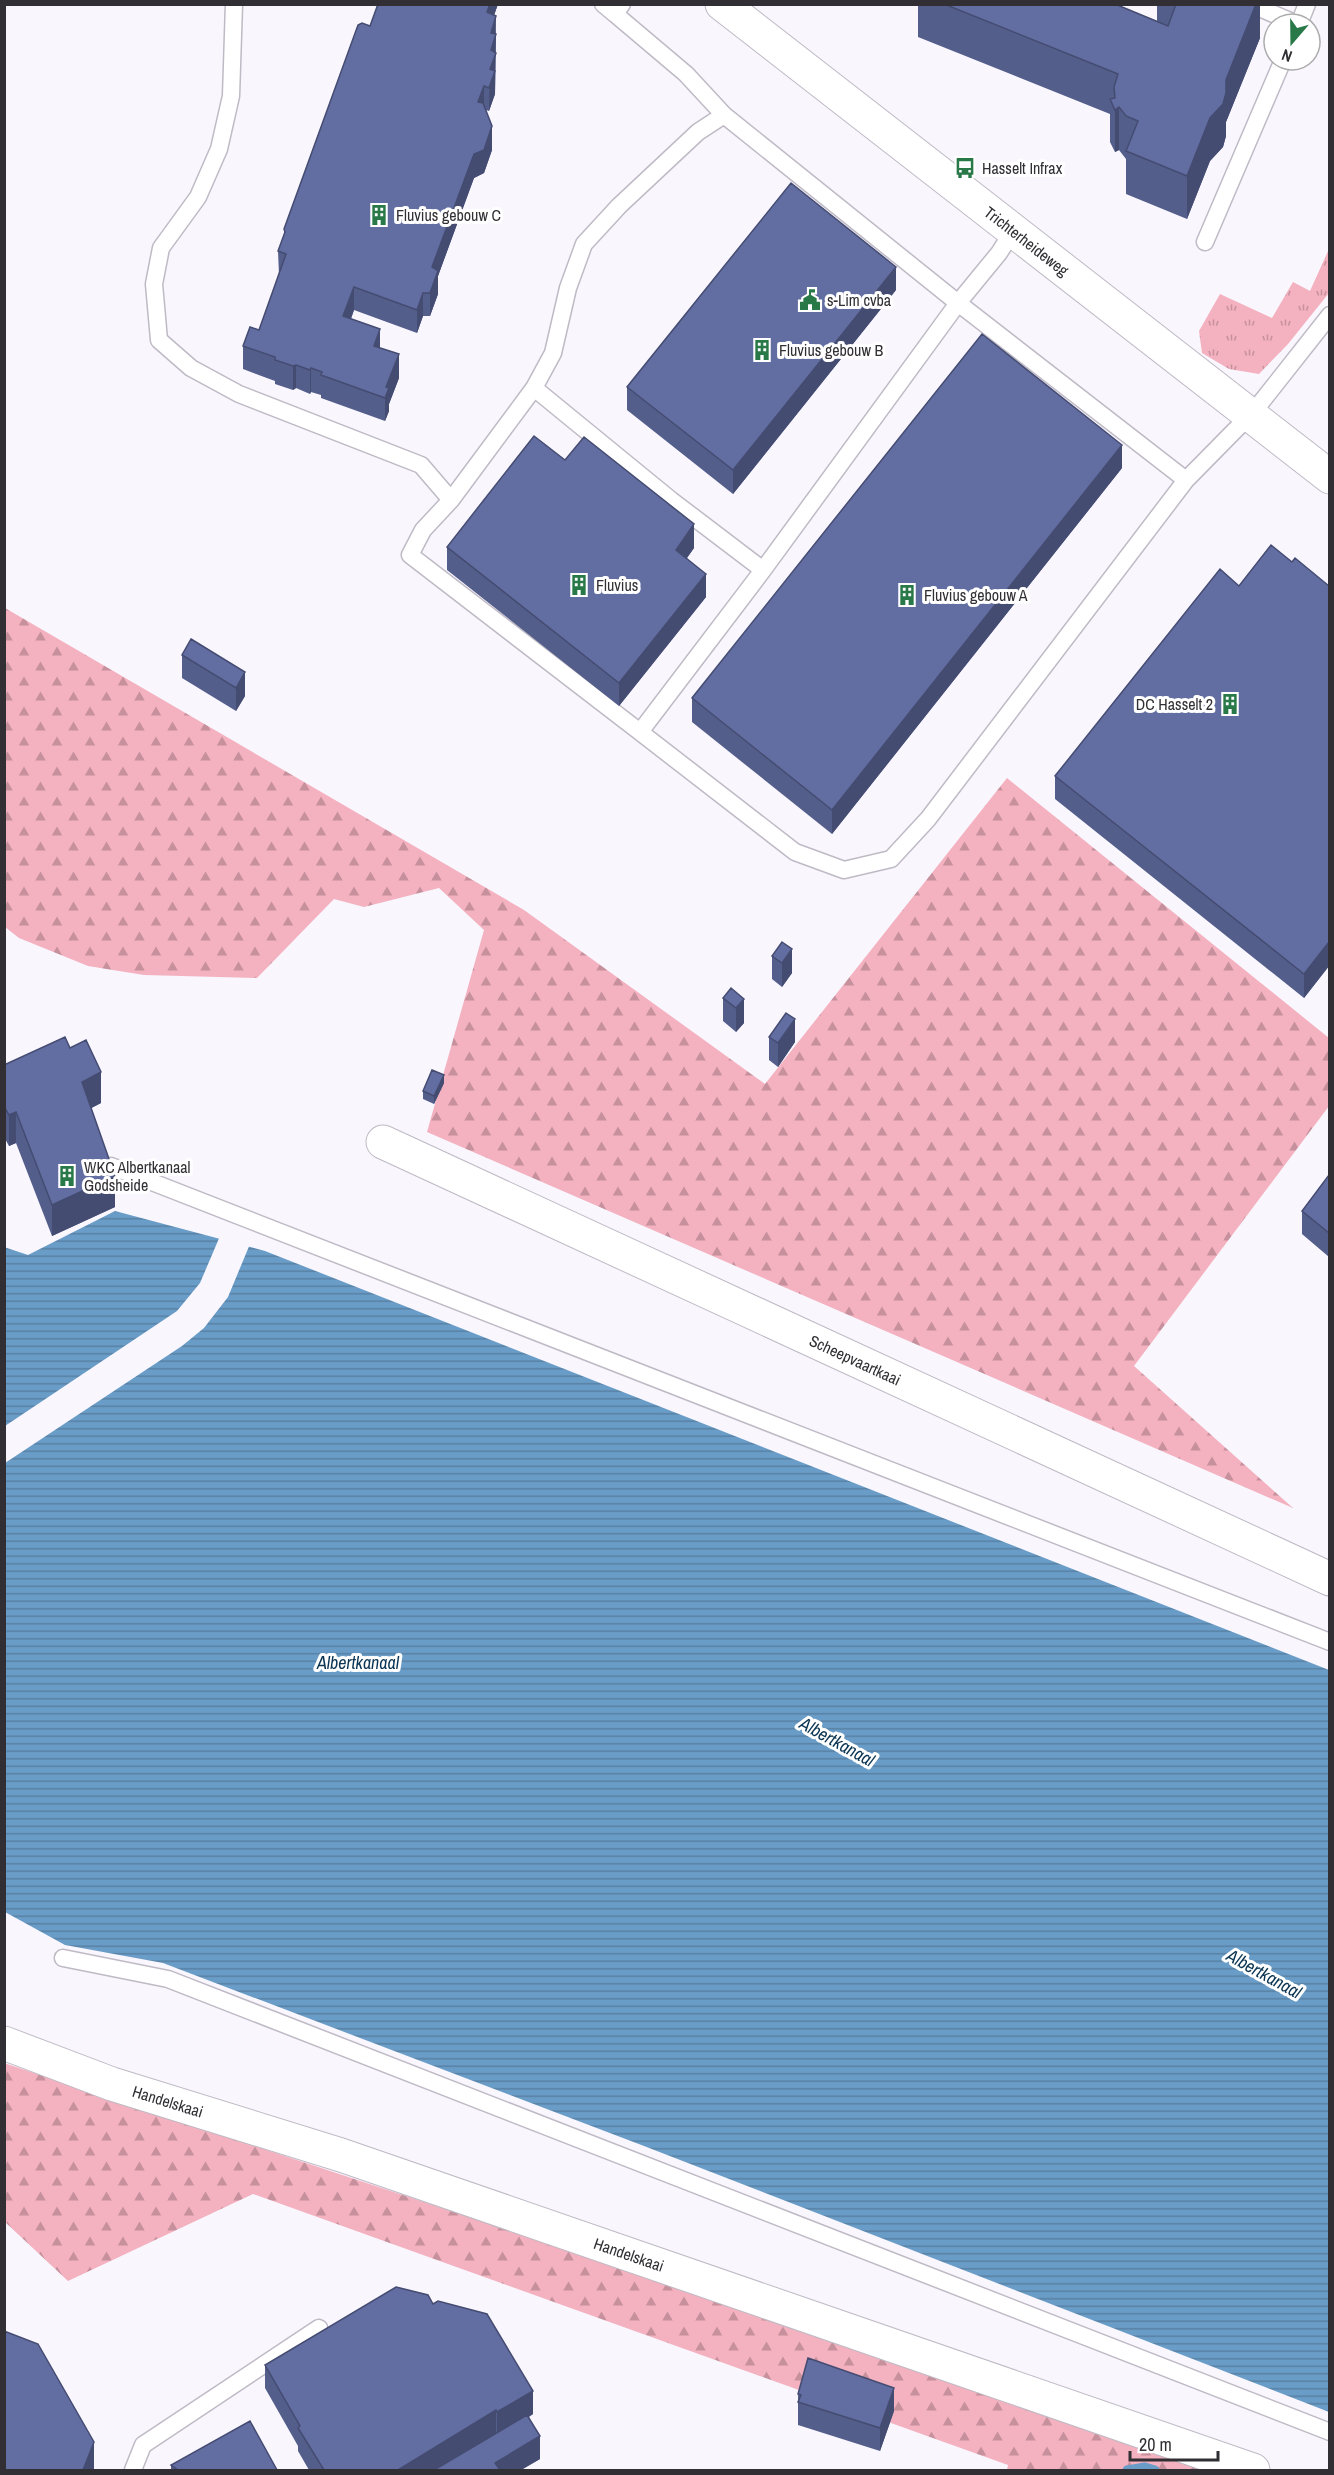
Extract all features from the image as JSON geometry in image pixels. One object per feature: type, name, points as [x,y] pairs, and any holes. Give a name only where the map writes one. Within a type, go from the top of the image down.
[{"type":"street","name":"Trichterheideweg","points":[[722,4],[1329,477]]},
{"type":"street","name":"Scheepvaartkaai","points":[[383,1142],[1329,1579]]},
{"type":"street","name":"Handelskaai","points":[[4,2043],[112,2084],[352,2159],[1252,2470]]},
{"type":"lane","points":[[234,4],[231,96],[219,149],[198,197],[160,248],[154,284],[159,340],[191,368],[239,394],[421,465],[451,500]]},
{"type":"lane","points":[[1250,4],[1269,12]]},
{"type":"lane","points":[[613,8],[686,74],[724,115],[958,303],[1186,480]]},
{"type":"lane","points":[[1205,242],[1278,72]]},
{"type":"lane","points":[[724,115],[698,132],[619,207],[584,244],[568,288],[553,353],[534,388],[451,500],[423,530],[410,555],[795,852],[844,870],[891,859],[928,819],[1186,480],[1251,414],[1329,315]]},
{"type":"lane","points":[[640,732],[763,570],[1013,231]]},
{"type":"lane","points":[[534,388],[671,500],[763,570]]},
{"type":"lane","points":[[111,1166],[1329,1642]]},
{"type":"lane","points":[[63,1958],[168,1979],[1329,2432]]},
{"type":"lane","points":[[133,2470],[143,2445],[320,2328]]},
{"type":"green space","points":[[1329,249],[1329,293],[1288,344],[1259,374],[1229,369],[1202,353],[1199,331],[1220,294],[1272,318],[1293,282],[1310,291]]},
{"type":"green space","points":[[5,608],[524,910],[765,1084],[1007,778],[1329,1038],[1329,1106],[1134,1366],[1293,1508],[427,1132],[484,930],[439,888],[364,907],[334,899],[257,978],[144,975],[88,966],[19,938],[5,927]]},
{"type":"green space","points":[[4,2063],[956,2378],[1212,2470],[1007,2470],[1008,2465],[253,2194],[68,2281],[5,2222]]},
{"type":"water","name":"Albertkanaal","points":[[115,1211],[265,1251],[1329,1670],[1329,2412],[644,2146],[163,1963],[65,1945],[5,1912],[4,1247],[28,1255]]},
{"type":"pier","points":[[220,1236],[250,1244],[228,1297],[204,1328],[182,1346],[5,1463],[5,1426],[177,1311],[200,1283]]},
{"type":"building","name":"Fluvius gebouw C","points":[[378,4],[490,4],[487,12],[496,16],[491,33],[496,34],[491,50],[496,53],[490,69],[495,71],[489,88],[484,86],[478,102],[483,103],[492,126],[484,150],[474,154],[432,267],[438,271],[430,293],[423,293],[417,310],[354,287],[343,316],[380,329],[374,346],[399,354],[386,387],[389,388],[385,398],[321,375],[322,372],[293,366],[243,346],[250,327],[259,330],[286,254],[278,251],[284,229],[358,25],[362,23],[370,26]]},
{"type":"building","points":[[944,4],[1115,4],[1168,26],[1176,4],[1256,4],[1226,80],[1223,104],[1210,118],[1187,176],[1126,151],[1138,121],[1126,116],[1119,107],[1115,110],[1110,99],[1115,98],[1114,87],[1118,74]]},
{"type":"building","name":"Fluvius gebouw B","points":[[791,183],[896,267],[733,470],[627,387]]},
{"type":"building","name":"Fluvius gebouw A","points":[[982,334],[1122,445],[832,810],[692,698]]},
{"type":"building","name":"Fluvius","points":[[534,436],[565,460],[584,437],[694,524],[676,550],[706,574],[619,683],[447,547]]},
{"type":"building","name":"DC Hasselt 2","points":[[1271,545],[1292,562],[1295,558],[1329,586],[1329,942],[1304,974],[1055,776],[1220,569],[1239,586]]},
{"type":"building","points":[[191,639],[245,672],[236,688],[182,655]]},
{"type":"building","points":[[782,942],[792,949],[782,963],[772,956]]},
{"type":"building","points":[[731,988],[744,999],[736,1008],[723,998]]},
{"type":"building","points":[[786,1013],[795,1019],[778,1043],[769,1037]]},
{"type":"building","name":"WKC Albertkanaal Godsheide","points":[[65,1037],[70,1048],[86,1040],[101,1072],[82,1082],[115,1176],[52,1205],[16,1112],[9,1115],[4,1106],[4,1065]]},
{"type":"building","points":[[432,1070],[444,1075],[434,1096],[423,1091]]},
{"type":"building","points":[[1329,1175],[1329,1233],[1302,1211]]},
{"type":"building","points":[[396,2287],[428,2295],[433,2304],[438,2301],[487,2314],[533,2391],[497,2412],[496,2410],[398,2470],[324,2470],[298,2428],[300,2426],[265,2365]]},
{"type":"building","points":[[4,2331],[38,2344],[94,2442],[83,2470],[4,2470]]},
{"type":"building","points":[[808,2358],[894,2388],[880,2428],[798,2402]]},
{"type":"building","points":[[527,2415],[540,2436],[495,2463],[500,2470],[434,2470]]},
{"type":"building","points":[[250,2421],[277,2470],[178,2470],[171,2465]]},
{"type":"waterway","points":[[1127,2470],[1145,2467],[1155,2470]]},
{"type":"place","name":"Hasselt Infrax","points":[[965,168]]},
{"type":"place","name":"Fluvius gebouw C","points":[[379,215]]},
{"type":"place","name":"s-Lim cvba","points":[[810,300]]},
{"type":"place","name":"Fluvius gebouw B","points":[[762,350]]},
{"type":"place","name":"Fluvius","points":[[579,585]]},
{"type":"place","name":"Fluvius gebouw A","points":[[907,595]]},
{"type":"place","name":"DC Hasselt 2","points":[[1230,704]]},
{"type":"place","name":"WKC Albertkanaal Godsheide","points":[[67,1176]]}]
